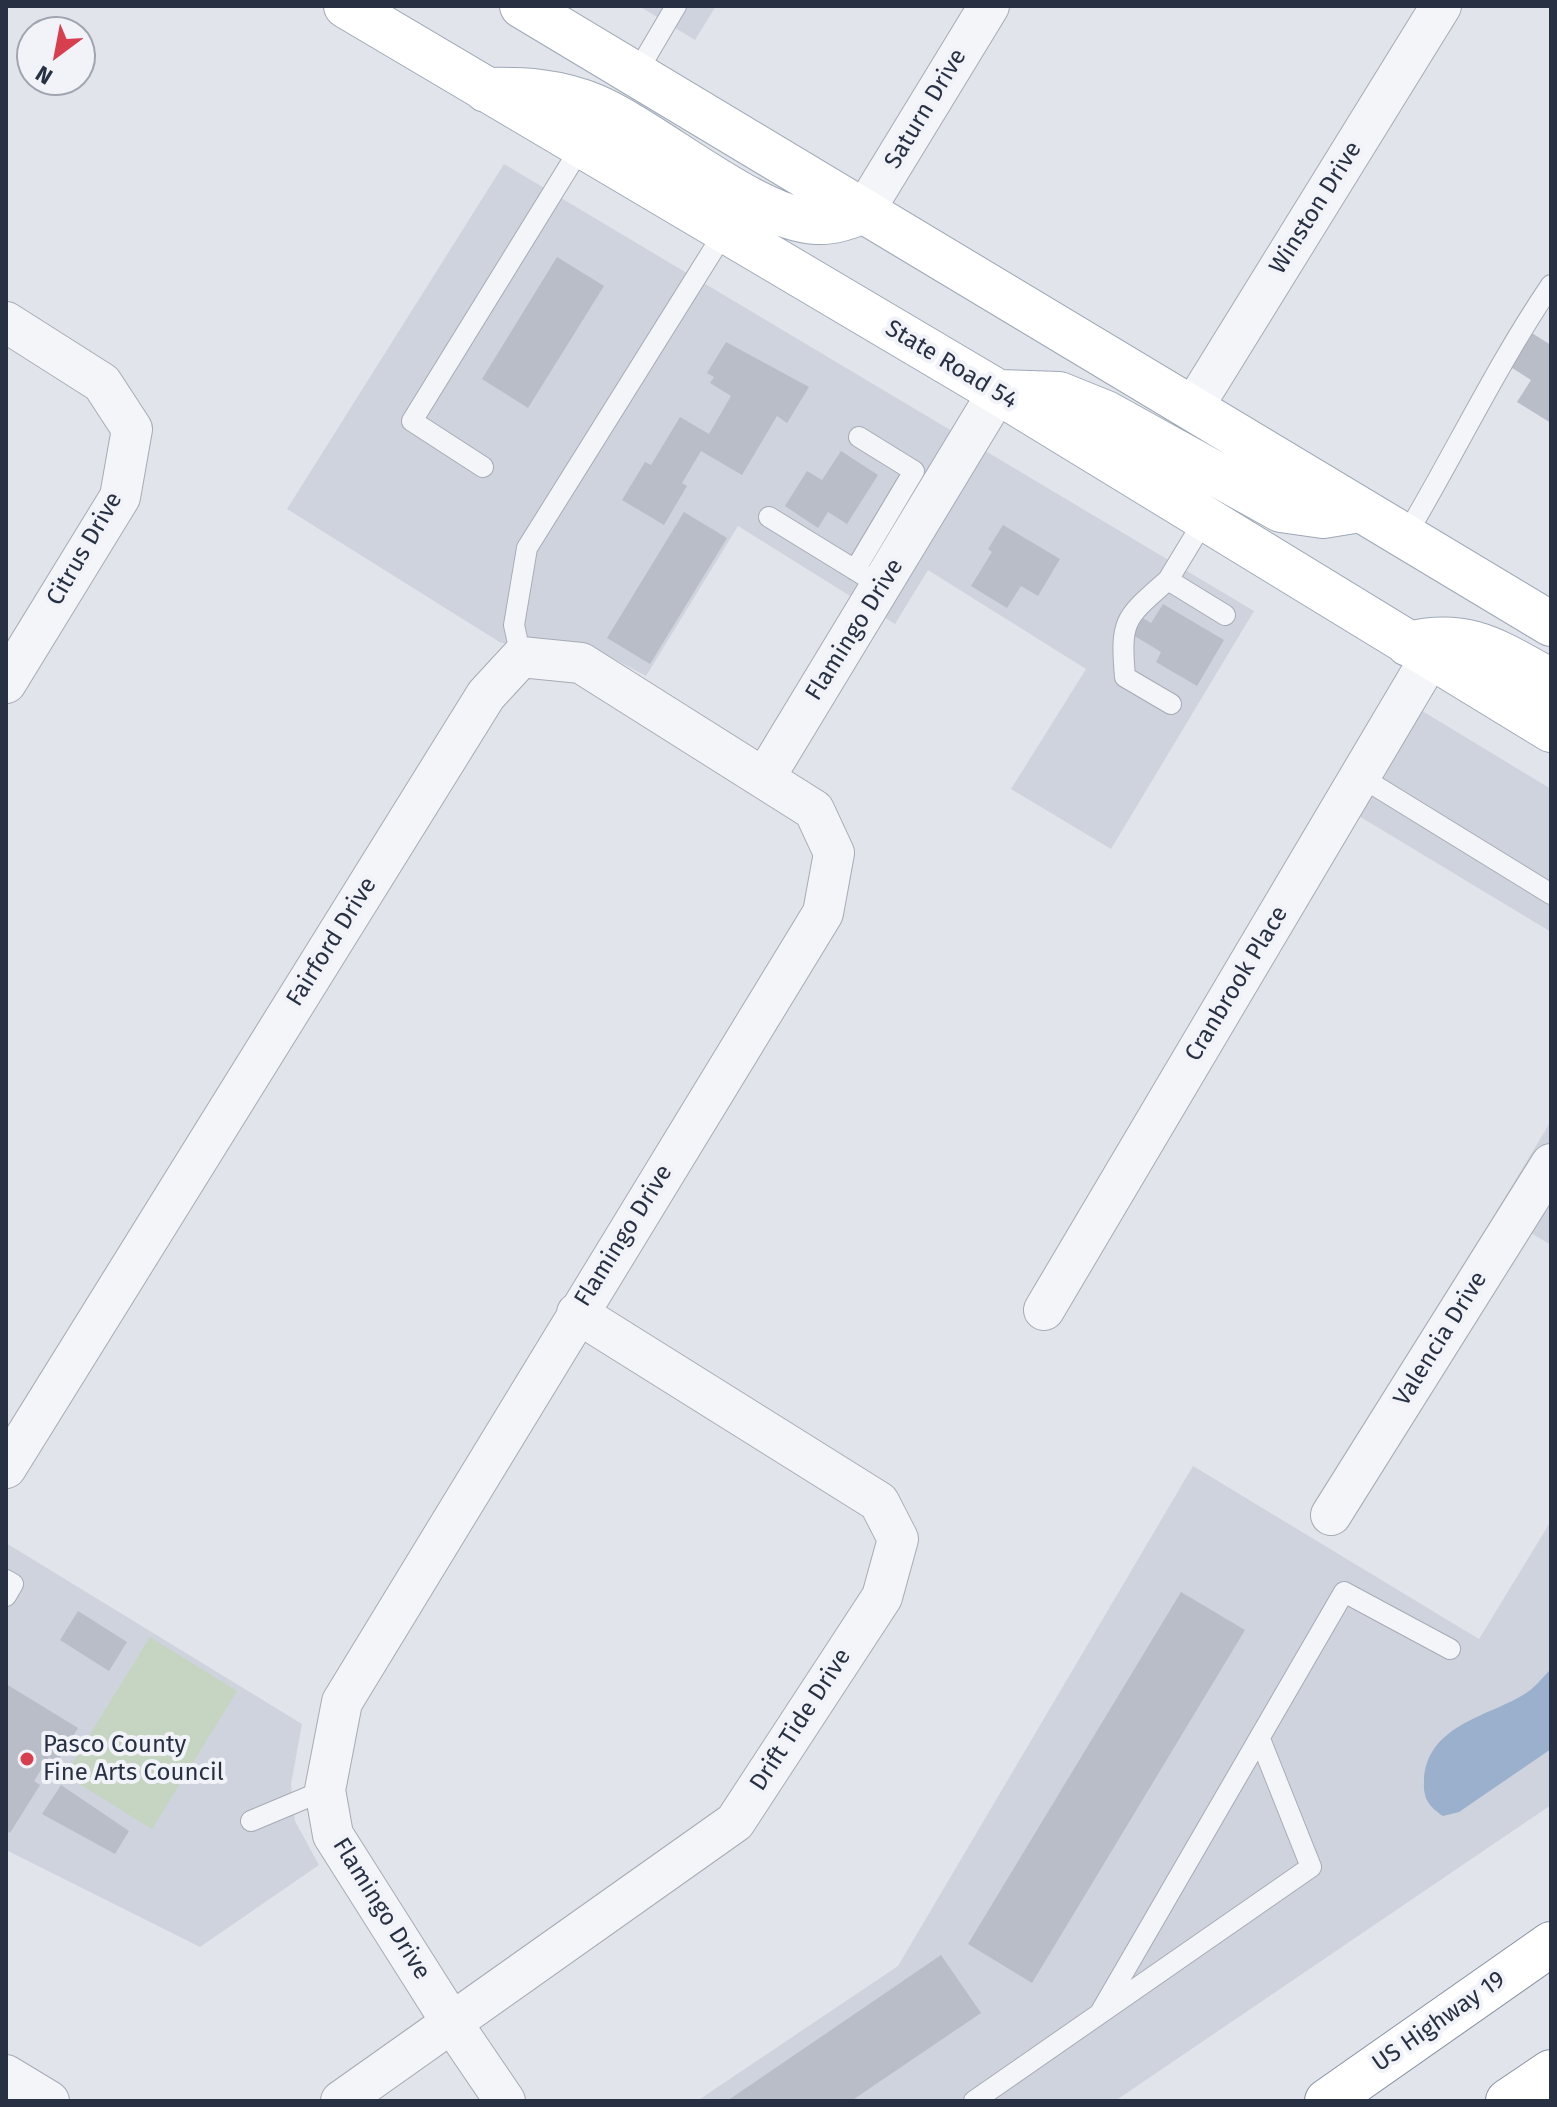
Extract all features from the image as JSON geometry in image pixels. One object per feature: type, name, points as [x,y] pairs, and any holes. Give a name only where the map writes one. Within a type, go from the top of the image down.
[{"type":"main road","name":"State Road 54","points":[[346,6],[998,392],[1551,730]]},
{"type":"main road","points":[[522,6],[1551,624]]},
{"type":"main road","points":[[484,90],[545,91],[598,107],[744,194],[798,219],[833,221],[864,211]]},
{"type":"main road","points":[[998,392],[1059,394],[1106,413],[1281,510],[1323,516],[1360,510]]},
{"type":"main road","points":[[1419,651],[1447,637],[1467,640],[1486,646],[1551,681]]},
{"type":"main road","name":"US Highway 19","points":[[1327,2101],[1551,1944]]},
{"type":"street","name":"Saturn Drive","points":[[864,211],[989,6]]},
{"type":"street","name":"Winston Drive","points":[[1192,409],[1441,6]]},
{"type":"street","name":"Citrus Drive","points":[[6,322],[102,383],[132,429],[120,497],[6,683]]},
{"type":"street","name":"Flamingo Drive","points":[[505,2101],[333,1835],[325,1790],[342,1702],[823,913],[834,853],[814,810],[765,777],[868,578],[928,480],[998,392]]},
{"type":"street","name":"Cranbrook Place","points":[[1044,1310],[1361,777],[1419,651]]},
{"type":"street","points":[[521,657],[581,663],[765,777]]},
{"type":"street","name":"Fairford Drive","points":[[6,1468],[486,695],[521,657]]},
{"type":"street","name":"Valencia Drive","points":[[1331,1515],[1551,1164]]},
{"type":"street","name":"Drift Tide Drive","points":[[341,2101],[735,1822],[882,1597],[898,1539],[879,1502],[577,1313]]},
{"type":"street","points":[[6,2075],[49,2101]]},
{"type":"lane","points":[[636,74],[676,6]]},
{"type":"lane","points":[[483,467],[412,421],[581,147]]},
{"type":"lane","points":[[521,657],[514,625],[527,548],[725,231]]},
{"type":"lane","points":[[1405,537],[1468,430],[1502,360],[1551,285]]},
{"type":"lane","points":[[859,437],[928,480]]},
{"type":"lane","points":[[769,517],[868,578]]},
{"type":"lane","points":[[1171,704],[1125,677],[1121,634],[1138,607],[1168,580],[1205,519]]},
{"type":"lane","points":[[1168,580],[1225,615]]},
{"type":"lane","points":[[1361,777],[1551,894]]},
{"type":"lane","points":[[6,1580],[13,1584],[6,1596]]},
{"type":"lane","points":[[1100,2013],[1344,1592],[1450,1649]]},
{"type":"lane","points":[[974,2101],[1311,1867],[1260,1739]]},
{"type":"lane","points":[[251,1821],[325,1790]]},
{"type":"shaded area","points":[[639,6],[716,6],[695,40]]},
{"type":"shaded area","points":[[504,164],[1254,611],[1111,849],[1011,789],[1086,669],[928,570],[895,624],[738,526],[646,676],[597,650],[549,643],[501,643],[287,509]]},
{"type":"shaded area","points":[[1391,692],[1551,789],[1551,932],[1329,798]]},
{"type":"shaded area","points":[[1551,1121],[1551,1245],[1496,1212]]},
{"type":"shaded area","points":[[1193,1466],[1479,1639],[1551,1521],[1551,1805],[1115,2101],[697,2101],[898,1966]]},
{"type":"shaded area","points":[[6,1543],[302,1724],[291,1784],[295,1821],[319,1865],[200,1947],[6,1850]]},
{"type":"green space","points":[[150,1637],[237,1691],[152,1829],[65,1775]]},
{"type":"water","points":[[1551,1669],[1551,1749],[1459,1812],[1443,1816],[1430,1805],[1424,1786],[1428,1762],[1436,1747],[1447,1735],[1476,1717],[1527,1693]]},
{"type":"building","points":[[557,257],[604,286],[528,408],[482,379]]},
{"type":"building","points":[[1527,330],[1551,345],[1551,423],[1517,402],[1531,380],[1506,364]]},
{"type":"building","points":[[726,342],[809,387],[787,423],[777,416],[742,475],[701,451],[682,483],[687,486],[664,525],[622,500],[645,462],[651,465],[680,417],[709,434],[731,396],[710,383],[714,377],[707,373]]},
{"type":"building","points":[[841,451],[878,475],[847,524],[828,512],[818,528],[785,506],[807,471],[822,480]]},
{"type":"building","points":[[684,512],[727,538],[650,664],[607,638]]},
{"type":"building","points":[[1003,525],[1060,559],[1038,596],[1021,586],[1007,608],[971,586],[992,552],[988,549]]},
{"type":"building","points":[[1163,604],[1224,640],[1197,686],[1156,662],[1161,652],[1133,635],[1143,618],[1151,623]]},
{"type":"building","points":[[1181,1592],[1245,1630],[1032,1983],[968,1944]]},
{"type":"building","points":[[78,1611],[127,1642],[109,1671],[60,1640]]},
{"type":"building","name":"Pasco County Fine Arts Council","points":[[6,1684],[78,1728],[57,1762],[49,1757],[34,1781],[40,1785],[10,1833],[6,1831]]},
{"type":"building","points":[[61,1785],[129,1831],[115,1854],[42,1814]]},
{"type":"building","points":[[941,1955],[981,2013],[851,2101],[727,2101]]},
{"type":"place","name":"Pasco County Fine Arts Council","points":[[27,1759]]}]
